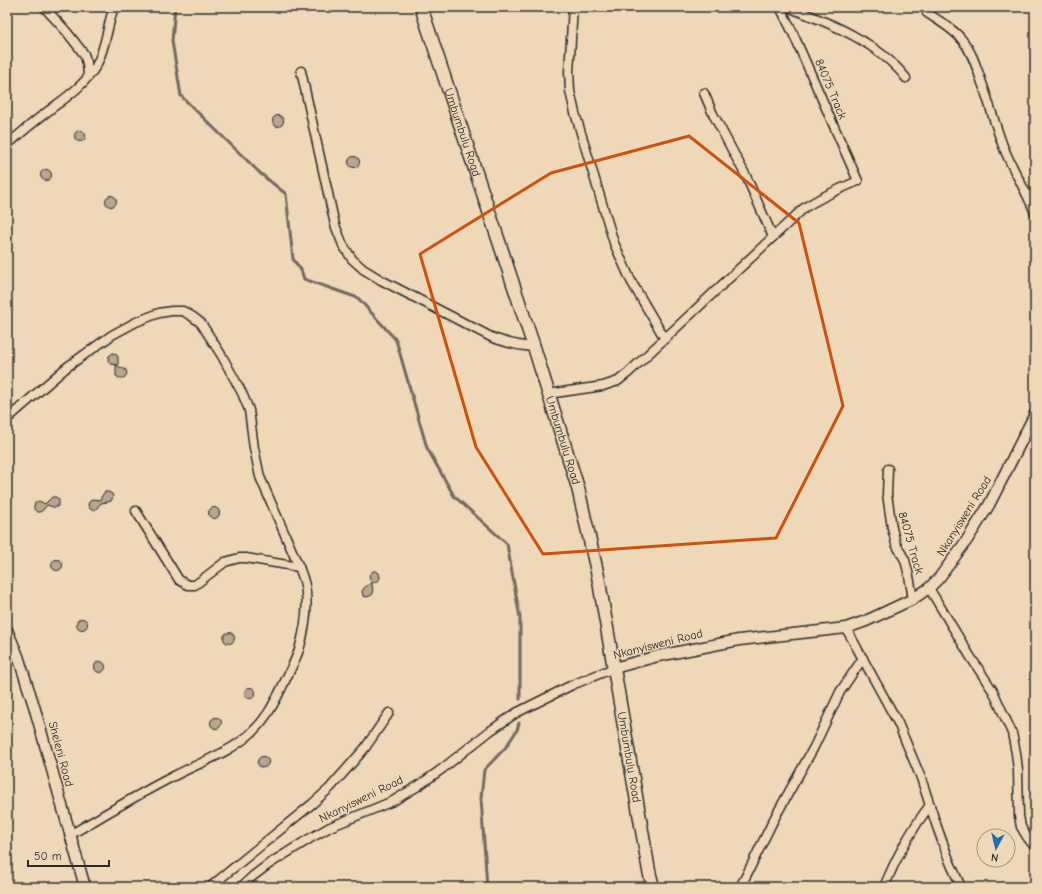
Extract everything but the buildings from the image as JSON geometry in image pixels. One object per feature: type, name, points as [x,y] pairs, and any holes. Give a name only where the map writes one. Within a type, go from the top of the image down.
[{"type":"main road","name":"Umbumbulu Road","points":[[421,7],[534,347],[579,495],[598,576],[653,887]]},
{"type":"street","points":[[44,7],[84,54],[87,63],[88,77]]},
{"type":"street","points":[[7,145],[26,128],[80,86],[88,77],[96,65],[102,49],[114,7]]},
{"type":"street","points":[[574,7],[569,72],[570,91],[575,113],[614,243],[631,281],[665,338]]},
{"type":"street","name":"84075 Track","points":[[773,237],[809,204],[858,181],[795,37],[780,7]]},
{"type":"street","points":[[788,7],[848,33],[867,44],[891,62],[906,78]]},
{"type":"street","points":[[927,13],[954,32],[963,40],[970,51],[976,64],[1004,149],[1035,213]]},
{"type":"street","points":[[300,71],[335,225],[343,245],[352,259],[363,269],[381,280],[493,338],[518,345],[534,347]]},
{"type":"street","points":[[548,394],[603,386],[618,381],[773,237],[746,176],[704,93]]},
{"type":"street","points":[[7,419],[68,367],[112,335],[136,322],[159,313],[183,311],[201,323],[222,356],[242,393],[249,410],[254,448],[260,477],[299,567],[306,592],[306,607],[299,650],[272,708],[260,724],[250,734],[226,751],[174,776],[70,835]]},
{"type":"street","name":"Nkanyisweni Road","points":[[241,887],[268,864],[330,827],[394,801],[442,769],[490,731],[516,713],[572,685],[614,668],[658,656],[739,640],[846,628],[866,621],[913,599],[929,588],[939,578],[968,540],[986,510],[1035,414]]},
{"type":"street","name":"84075 Track","points":[[888,469],[887,494],[892,528],[896,544],[905,560],[913,599]]},
{"type":"street","points":[[136,511],[179,580],[188,585],[199,582],[225,562],[239,558],[299,567]]},
{"type":"street","points":[[929,588],[993,691],[1012,733],[1018,770],[1019,816],[1021,827],[1035,847]]},
{"type":"street","points":[[846,628],[898,723],[921,778],[949,860],[961,887]]},
{"type":"street","name":"Sheleni Road","points":[[7,630],[18,656],[34,706],[83,886]]},
{"type":"street","points":[[740,887],[774,818],[814,747],[840,692],[863,658]]},
{"type":"street","points":[[210,887],[330,788],[361,753],[389,713]]},
{"type":"street","points":[[884,887],[889,874],[910,835],[930,805]]},
{"type":"highlighted area","points":[[689,136],[799,223],[843,406],[776,538],[543,554],[476,447],[420,254],[551,173]]},
{"type":"waterway","points":[[175,7],[172,41],[181,96],[261,174],[286,194],[293,259],[301,270],[304,279],[358,298],[396,340],[427,448],[454,496],[507,544],[520,618],[520,699]]},
{"type":"waterway","points":[[487,887],[481,798],[484,770],[506,747],[517,730],[519,723]]}]
